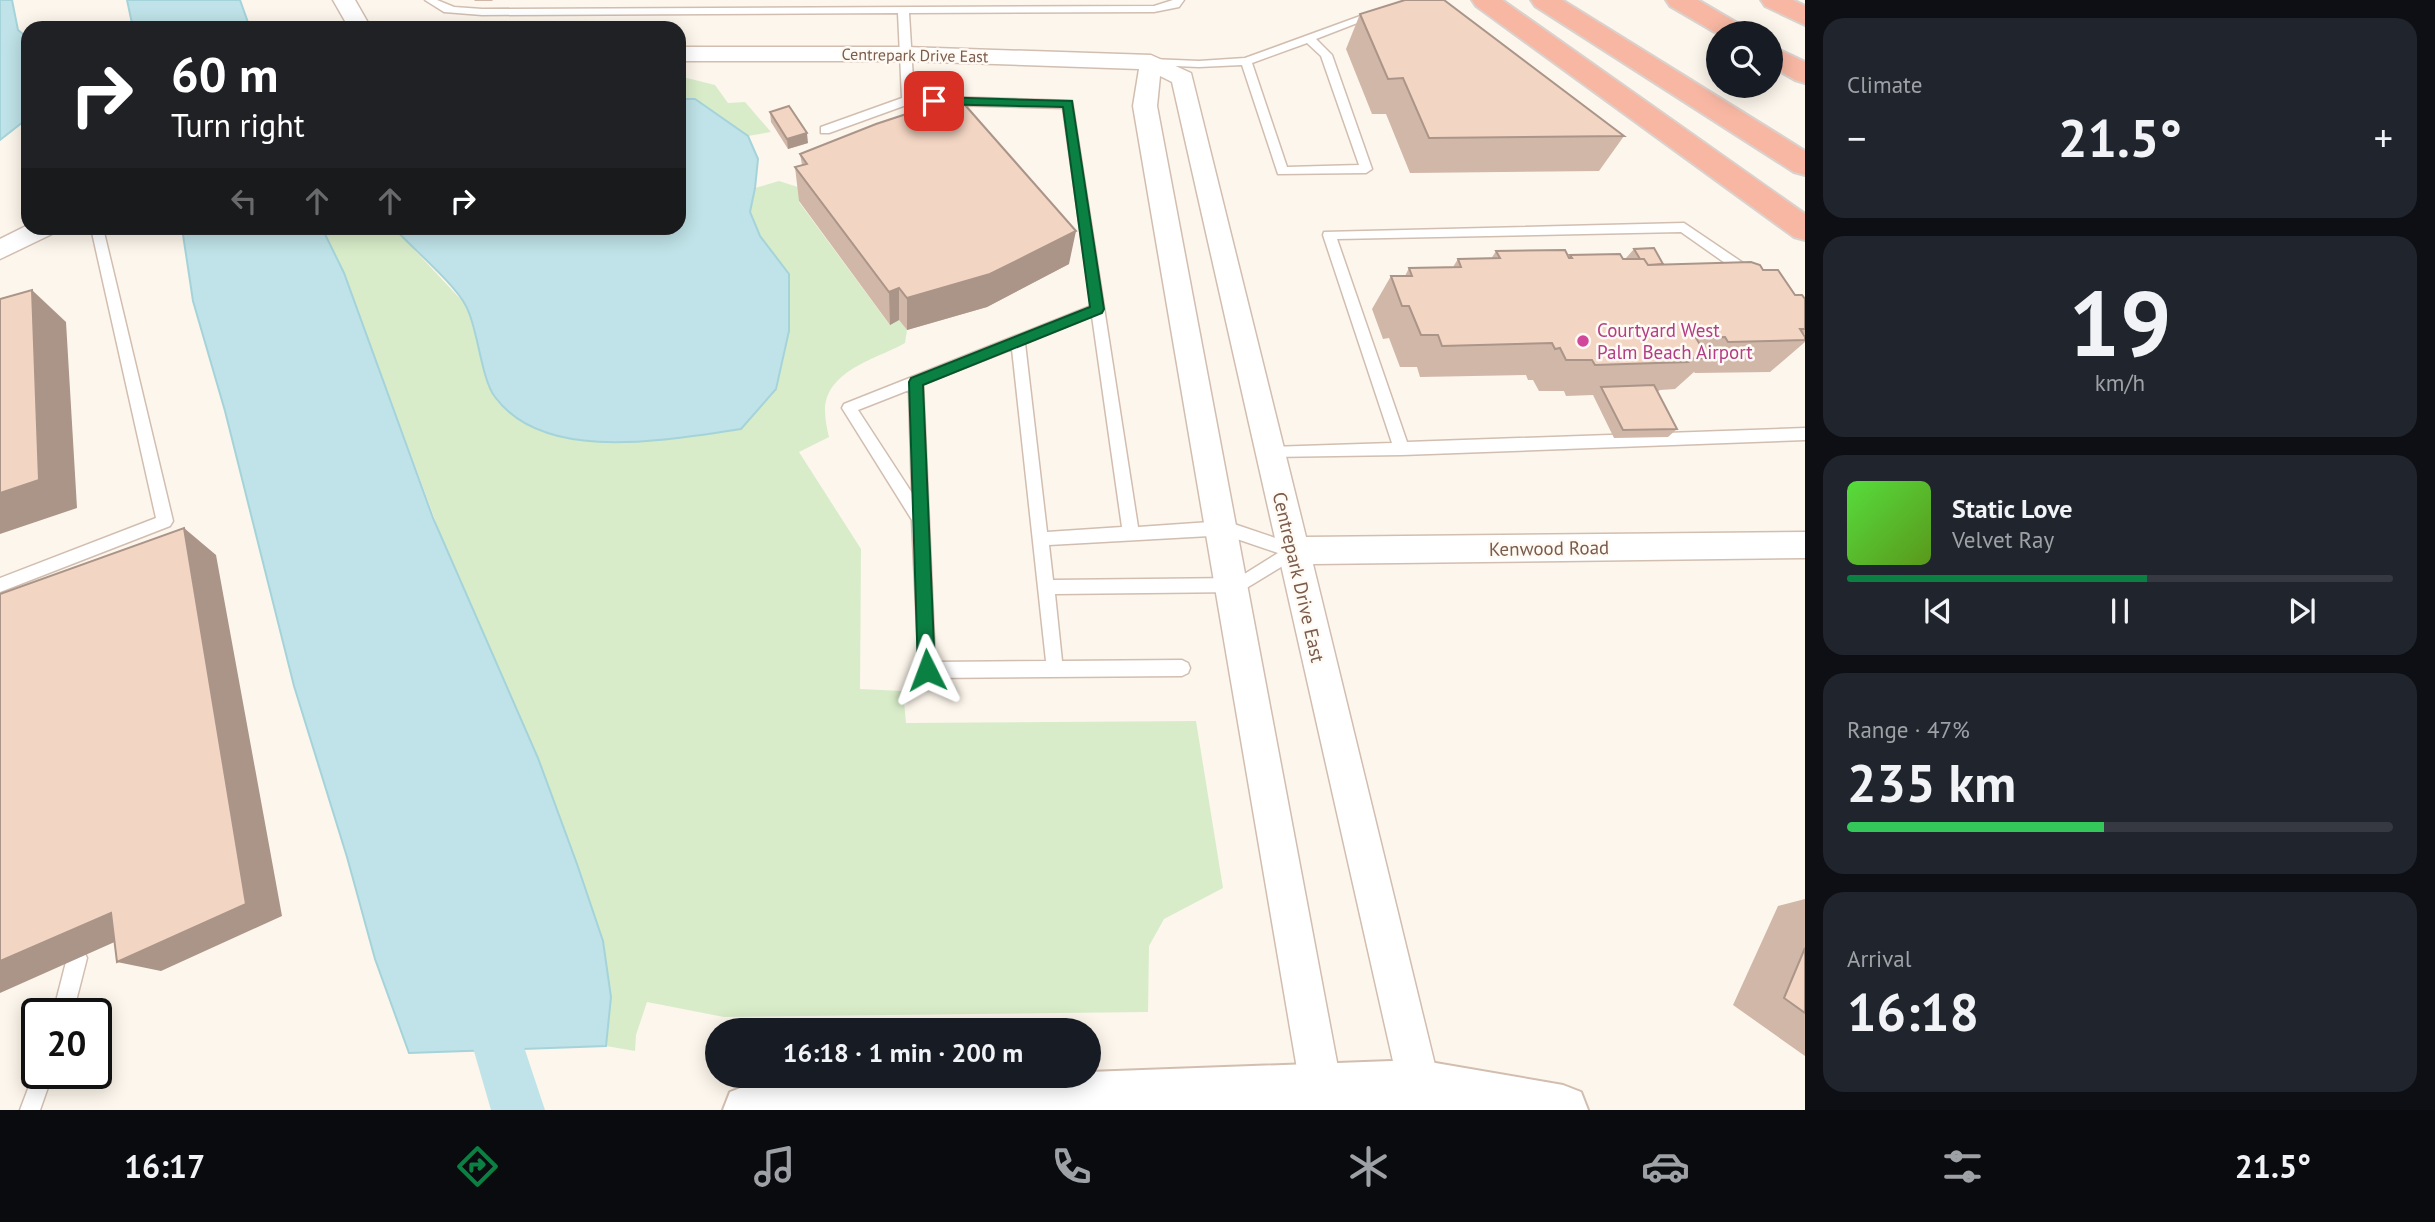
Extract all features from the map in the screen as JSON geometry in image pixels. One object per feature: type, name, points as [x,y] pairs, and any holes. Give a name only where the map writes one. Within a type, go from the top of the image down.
[{"type":"highway","points":[[1485,0],[1805,229]]},
{"type":"highway","points":[[1544,0],[1805,166]]},
{"type":"highway","points":[[1679,0],[1715,21]]},
{"type":"highway","points":[[1774,0],[1805,17]]},
{"type":"highway","points":[[1799,0],[1805,3]]},
{"type":"highway","points":[[1783,61],[1805,74]]},
{"type":"street","points":[[344,0],[356,21]]},
{"type":"street","name":"Centrepark Drive East","points":[[686,54],[905,54],[1151,62],[1183,78],[1422,1098]]},
{"type":"street","points":[[1151,62],[1145,106],[1323,1100]]},
{"type":"street","points":[[0,250],[29,235]]},
{"type":"street","name":"Kenwood Road","points":[[1293,551],[1805,545]]},
{"type":"street","points":[[748,1110],[1422,1098],[1563,1110]]},
{"type":"lane","points":[[430,0],[438,7],[482,12],[1154,9],[1175,5],[1178,0]]},
{"type":"lane","points":[[1151,62],[1199,64],[1246,61],[1391,8]]},
{"type":"lane","points":[[903,10],[908,100]]},
{"type":"lane","points":[[1246,61],[1282,171],[1367,169],[1326,55],[1308,38]]},
{"type":"lane","points":[[825,130],[908,100],[1068,104],[1130,533]]},
{"type":"lane","points":[[1402,449],[1329,235],[1684,227],[1761,282]]},
{"type":"lane","points":[[0,585],[24,582],[164,521],[99,235]]},
{"type":"lane","points":[[920,519],[849,408],[1097,309]]},
{"type":"lane","points":[[1018,341],[1055,669]]},
{"type":"lane","points":[[916,382],[927,670],[1182,668]]},
{"type":"lane","points":[[1270,453],[1805,434]]},
{"type":"lane","points":[[1040,539],[1219,530],[1234,531],[1293,551]]},
{"type":"lane","points":[[1046,587],[1231,586],[1240,584],[1293,551]]},
{"type":"lane","points":[[67,998],[77,958]]},
{"type":"lane","points":[[30,1110],[37,1089]]},
{"type":"green space","points":[[686,78],[715,85],[728,103],[745,102],[771,132],[748,136],[695,99],[686,99]]},
{"type":"green space","points":[[779,181],[804,189],[799,202],[889,324],[899,320],[907,330],[905,343],[843,375],[834,385],[825,410],[829,437],[799,452],[861,549],[860,689],[903,691],[906,723],[1196,721],[1223,888],[1164,919],[1149,946],[1148,1012],[724,1017],[647,1002],[636,1035],[635,1051],[606,1046],[611,997],[344,273],[325,235],[401,235],[466,305],[493,396],[741,429],[776,389],[789,274],[760,236],[750,212],[755,188]]},
{"type":"water","points":[[0,0],[12,0],[18,30],[21,32],[21,124],[0,140]]},
{"type":"water","points":[[127,0],[240,0],[248,21],[132,21]]},
{"type":"water","points":[[686,99],[695,99],[748,136],[758,159],[750,212],[760,236],[789,274],[789,331],[776,389],[741,429],[680,438],[610,442],[576,440],[545,432],[517,418],[495,397],[486,378],[470,315],[460,297],[401,235],[686,235]]},
{"type":"water","points":[[183,235],[325,235],[344,273],[433,518],[538,758],[577,864],[603,941],[611,997],[606,1046],[409,1053],[375,959],[347,857],[294,686],[225,411],[193,301]]},
{"type":"building","points":[[1405,0],[1444,0],[1624,136],[1429,138],[1403,78],[1388,79],[1360,14]]},
{"type":"building","points":[[958,97],[1076,231],[990,274],[907,298],[899,288],[889,292],[795,167],[807,164],[800,154],[876,124]]},
{"type":"building","points":[[789,106],[807,133],[787,139],[770,112]]},
{"type":"building","points":[[1654,248],[1663,264],[1648,265],[1634,249]]},
{"type":"building","points":[[1565,250],[1569,258],[1572,258],[1570,255],[1620,254],[1623,259],[1644,259],[1648,265],[1751,262],[1760,265],[1763,270],[1778,270],[1795,295],[1802,295],[1805,299],[1805,329],[1800,329],[1805,340],[1728,342],[1725,337],[1696,338],[1708,358],[1686,359],[1688,362],[1595,365],[1592,360],[1566,360],[1560,348],[1555,349],[1552,343],[1442,346],[1438,335],[1421,335],[1409,306],[1402,306],[1391,276],[1412,276],[1409,268],[1461,267],[1458,259],[1500,258],[1496,251]]},
{"type":"building","points":[[32,290],[39,480],[0,493],[0,299]]},
{"type":"building","points":[[1654,385],[1677,429],[1623,430],[1601,387]]},
{"type":"building","points":[[184,528],[246,904],[117,962],[111,913],[0,961],[0,594]]},
{"type":"building","points":[[1805,948],[1805,1013],[1784,998]]},
{"type":"waterway","points":[[483,996],[518,1110]]},
{"type":"place","name":"Courtyard West Palm Beach Airport","points":[[1583,341]]},
{"type":"route","points":[[927,670],[916,382],[1097,309],[1068,104],[934,101]]}]
